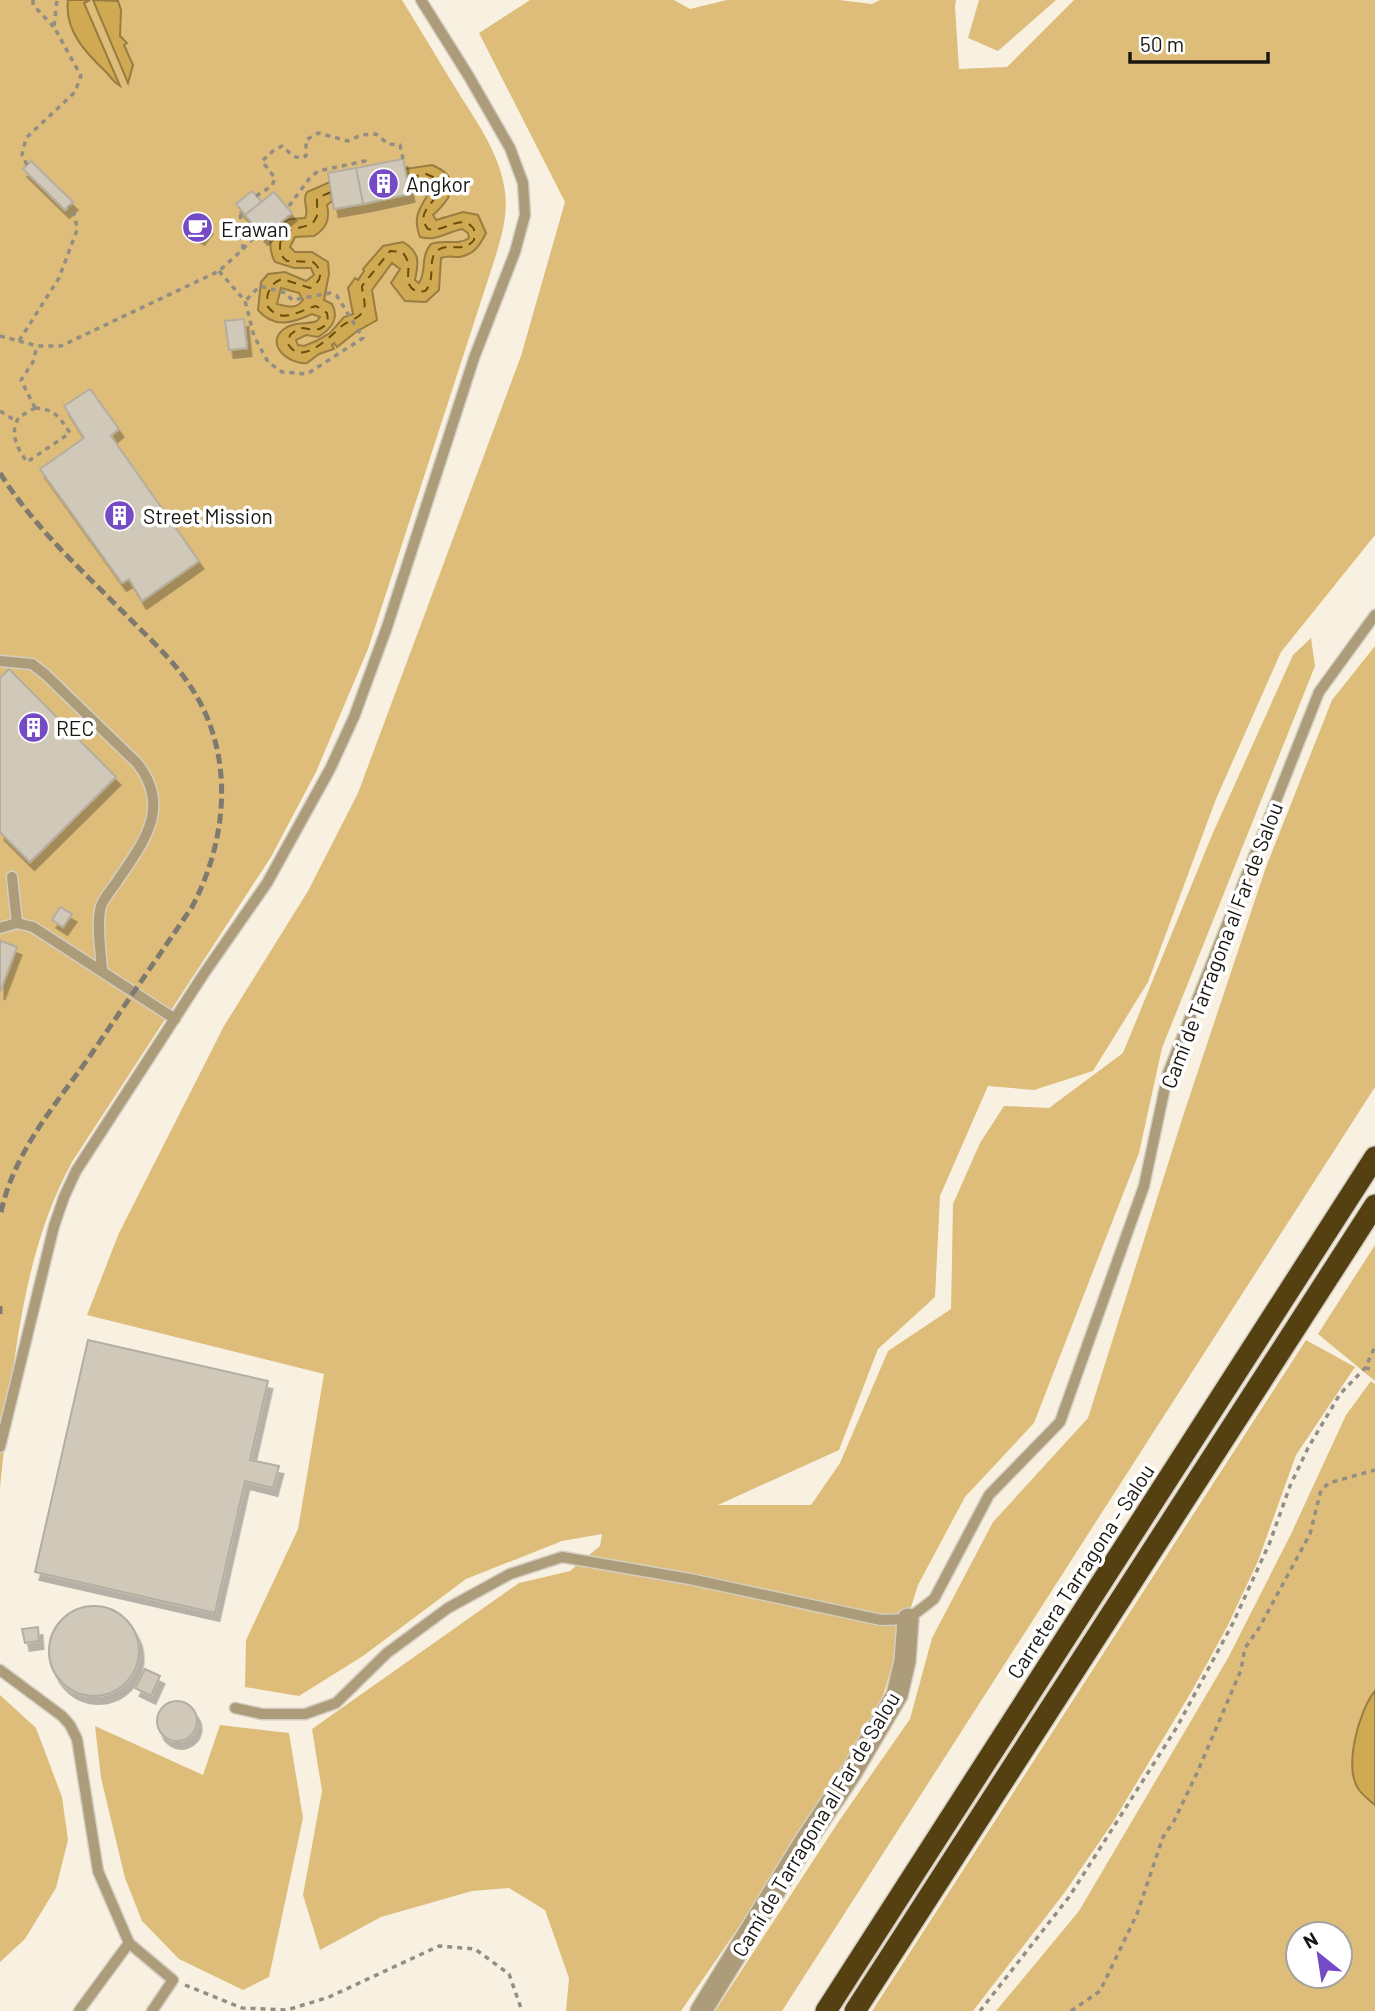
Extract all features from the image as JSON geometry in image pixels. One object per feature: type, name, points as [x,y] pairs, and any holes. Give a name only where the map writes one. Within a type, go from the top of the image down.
[{"type":"highway","name":"Carretera Tarragona - Salou","points":[[826,2011],[1375,1157]]},
{"type":"highway","points":[[855,2011],[1375,1205]]},
{"type":"street","name":"Camí de Tarragona al Far de Salou","points":[[701,2011],[898,1695],[905,1661],[908,1619]]},
{"type":"lane","points":[[0,1447],[54,1226],[64,1197],[76,1171],[267,883],[330,769],[354,717],[387,627],[474,358],[515,252],[525,215],[523,183],[510,148],[421,0]]},
{"type":"lane","name":"Camí de Tarragona al Far de Salou","points":[[908,1619],[934,1599],[989,1495],[1060,1422],[1144,1186],[1168,1073],[1319,692],[1375,615]]},
{"type":"lane","points":[[0,661],[32,664],[45,674],[137,763],[149,780],[153,795],[150,828],[100,909],[102,970]]},
{"type":"lane","points":[[12,877],[17,923]]},
{"type":"lane","points":[[0,928],[17,923],[33,927],[175,1019]]},
{"type":"lane","points":[[235,1708],[262,1714],[305,1714],[336,1703],[387,1653],[448,1608],[510,1574],[562,1557],[690,1579],[881,1620],[908,1619]]},
{"type":"lane","points":[[0,1670],[62,1716],[77,1739],[99,1871],[130,1943],[173,1980],[152,2011]]},
{"type":"lane","points":[[79,2011],[130,1943]]},
{"type":"path","points":[[27,165],[22,155],[26,138],[75,92],[81,76],[54,27],[33,5],[33,0]]},
{"type":"path","points":[[54,27],[57,0]]},
{"type":"path","points":[[256,196],[272,186],[275,178],[262,161],[282,146],[293,156],[306,156],[306,140],[318,133],[348,141],[361,135],[376,134],[388,144],[400,145],[403,159]]},
{"type":"path","points":[[289,206],[309,178],[318,171],[365,161],[366,166]]},
{"type":"path","points":[[19,341],[60,278],[77,229],[75,216],[69,206]]},
{"type":"path","points":[[240,210],[243,249]]},
{"type":"path","points":[[0,336],[37,346],[61,345],[219,271],[259,232]]},
{"type":"path","points":[[219,271],[245,301],[254,336],[268,362],[282,372],[307,373],[363,338],[337,296],[330,293],[292,300],[286,293],[260,286],[245,301]]},
{"type":"path","points":[[35,408],[21,380],[33,362],[37,346]]},
{"type":"path","points":[[35,408],[48,409],[55,414],[70,433],[27,461],[15,441],[16,421],[35,408]]},
{"type":"path","points":[[0,411],[16,421]]},
{"type":"path","points":[[980,2011],[1069,1897],[1177,1727],[1233,1623],[1270,1542],[1290,1486],[1308,1448],[1340,1394],[1365,1368],[1375,1347]]},
{"type":"path","points":[[1365,1368],[1375,1370]]},
{"type":"path","points":[[1071,2011],[1100,1991],[1137,1914],[1163,1837],[1174,1821],[1197,1773],[1241,1670],[1245,1648],[1259,1628],[1310,1534],[1321,1490],[1329,1483],[1375,1470]]},
{"type":"path","points":[[173,1980],[242,2008],[287,2010],[329,1997],[439,1946],[475,1949],[509,1974],[522,2011]]},
{"type":"shaded area","points":[[0,0],[402,0],[487,140],[503,179],[506,208],[496,255],[368,649],[316,772],[271,857],[72,1162],[54,1199],[29,1279],[21,1321],[0,1488]]},
{"type":"shaded area","points":[[68,0],[90,0],[84,3],[120,86],[78,41],[70,22]]},
{"type":"shaded area","points":[[93,0],[118,1],[121,10],[120,36],[127,43],[124,45],[133,65],[128,83]]},
{"type":"shaded area","points":[[530,0],[674,0],[690,9],[727,0],[839,0],[872,4],[880,0],[956,0],[959,69],[1007,67],[1074,0],[1375,0],[1375,535],[1281,652],[1216,799],[1148,982],[1093,1071],[1034,1090],[988,1086],[940,1196],[935,1297],[878,1349],[839,1450],[718,1505],[811,1505],[840,1463],[888,1351],[951,1309],[953,1204],[980,1143],[1004,1106],[1049,1108],[1123,1053],[1212,835],[1293,655],[1311,638],[1315,666],[1162,1048],[1139,1153],[1034,1423],[965,1497],[918,1585],[880,1705],[787,1857],[681,2011],[566,2011],[569,1978],[545,1910],[509,1888],[472,1891],[381,1917],[320,1950],[303,1895],[322,1791],[312,1729],[519,1583],[570,1571],[600,1546],[602,1534],[562,1541],[466,1579],[363,1656],[299,1696],[245,1687],[246,1640],[298,1529],[324,1374],[87,1315],[119,1233],[224,1026],[308,891],[358,793],[521,356],[565,202],[479,33]]},
{"type":"shaded area","points":[[979,0],[1056,0],[998,51],[968,38]]},
{"type":"shaded area","points":[[432,165],[442,170],[448,176],[452,188],[446,201],[433,215],[436,220],[463,212],[478,215],[486,233],[481,242],[469,254],[441,258],[439,290],[426,302],[405,301],[391,283],[400,269],[392,263],[372,290],[377,320],[337,347],[334,343],[334,349],[319,354],[307,363],[293,361],[278,347],[279,335],[288,327],[317,321],[320,317],[312,314],[284,323],[271,320],[258,310],[261,282],[268,274],[285,272],[306,281],[314,275],[311,268],[294,268],[275,262],[270,243],[274,232],[282,223],[305,218],[307,192],[330,182],[332,201],[327,205],[326,223],[314,236],[295,237],[290,247],[295,252],[312,252],[328,262],[329,274],[324,300],[332,304],[335,319],[327,331],[318,337],[306,335],[296,340],[298,345],[304,346],[316,341],[330,333],[344,317],[353,314],[348,288],[355,278],[358,280],[363,269],[383,246],[403,242],[413,250],[417,263],[415,280],[419,283],[426,253],[431,244],[461,242],[469,238],[468,233],[462,229],[436,237],[420,237],[417,218],[430,191],[426,184],[409,187],[405,169]],"holes":[[[281,288],[299,293],[303,300],[297,305],[291,307],[277,304]]]},
{"type":"shaded area","points":[[1375,646],[1375,1087],[782,2011],[715,2011],[839,1821],[910,1719],[932,1638],[993,1522],[1088,1418],[1183,1116],[1266,867],[1332,700]]},
{"type":"shaded area","points":[[1375,1245],[1375,1381],[1318,1334]]},
{"type":"shaded area","points":[[1306,1340],[1355,1367],[1296,1455],[1258,1561],[1228,1625],[1113,1822],[1065,1892],[973,2011],[872,2011]]},
{"type":"shaded area","points":[[1371,1381],[1375,1384],[1375,2011],[996,2011],[1079,1911],[1228,1658],[1291,1534],[1346,1415]]},
{"type":"shaded area","points":[[1375,1691],[1375,1805],[1359,1790],[1352,1768],[1359,1725]]},
{"type":"shaded area","points":[[0,1695],[36,1728],[62,1797],[68,1840],[56,1888],[25,1939],[0,1962]]},
{"type":"shaded area","points":[[220,1725],[289,1733],[303,1818],[269,1977],[243,1990],[179,1959],[142,1921],[125,1878],[101,1778],[95,1726],[203,1775]]},
{"type":"building","name":"Angkor","points":[[403,159],[410,194],[363,204],[356,168]]},
{"type":"building","points":[[31,161],[73,202],[65,210],[23,169]]},
{"type":"building","points":[[356,168],[363,204],[334,209],[328,173]]},
{"type":"building","points":[[252,191],[262,202],[245,215],[236,204]]},
{"type":"building","points":[[274,192],[292,213],[263,237],[245,215]]},
{"type":"building","name":"Erawan","points":[[196,218],[208,226],[200,237],[189,230]]},
{"type":"building","points":[[244,319],[247,348],[229,350],[225,321]]},
{"type":"building","name":"Street Mission","points":[[90,389],[119,429],[111,436],[199,561],[142,601],[129,579],[122,583],[40,469],[84,438],[64,406]]},
{"type":"building","name":"REC","points":[[9,669],[116,777],[30,862],[0,832],[0,678]]},
{"type":"building","points":[[60,907],[72,914],[63,927],[52,920]]},
{"type":"building","points":[[1,941],[17,947],[0,992],[0,945]]},
{"type":"building","points":[[88,1340],[268,1381],[250,1460],[279,1466],[273,1488],[245,1481],[215,1613],[35,1572]]},
{"type":"building","points":[[85,1606],[103,1606],[119,1613],[132,1626],[139,1642],[139,1660],[132,1676],[119,1689],[103,1696],[85,1696],[69,1689],[56,1676],[49,1660],[49,1642],[56,1626],[69,1613]]},
{"type":"building","points":[[38,1627],[39,1641],[25,1643],[22,1629]]},
{"type":"building","points":[[145,1669],[160,1676],[151,1696],[135,1688]]},
{"type":"building","points":[[177,1701],[191,1707],[197,1721],[191,1735],[177,1741],[163,1735],[157,1721],[163,1707]]},
{"type":"ferry route","points":[[331,192],[317,198],[317,216],[313,223],[287,232],[283,235],[280,247],[287,261],[313,262],[320,272],[319,279],[310,288],[282,279],[274,283],[268,294],[268,307],[279,315],[291,315],[316,306],[327,313],[328,321],[321,328],[299,328],[290,335],[288,344],[301,353],[324,342],[362,313],[365,304],[362,286],[390,251],[402,252],[408,263],[409,284],[418,292],[425,291],[429,286],[433,258],[438,250],[465,246],[474,240],[474,229],[464,222],[428,229],[423,218],[426,209],[440,190],[438,179],[426,174],[407,178]]},
{"type":"railway","points":[[0,473],[45,532],[165,654],[188,682],[207,717],[216,744],[222,800],[213,855],[192,907],[36,1132],[14,1172],[0,1217]]},
{"type":"railway","points":[[0,1306],[0,1314]]},
{"type":"place","name":"Angkor","points":[[383,183]]},
{"type":"place","name":"Erawan","points":[[198,228]]},
{"type":"place","name":"Street Mission","points":[[120,515]]},
{"type":"place","name":"REC","points":[[33,727]]}]
